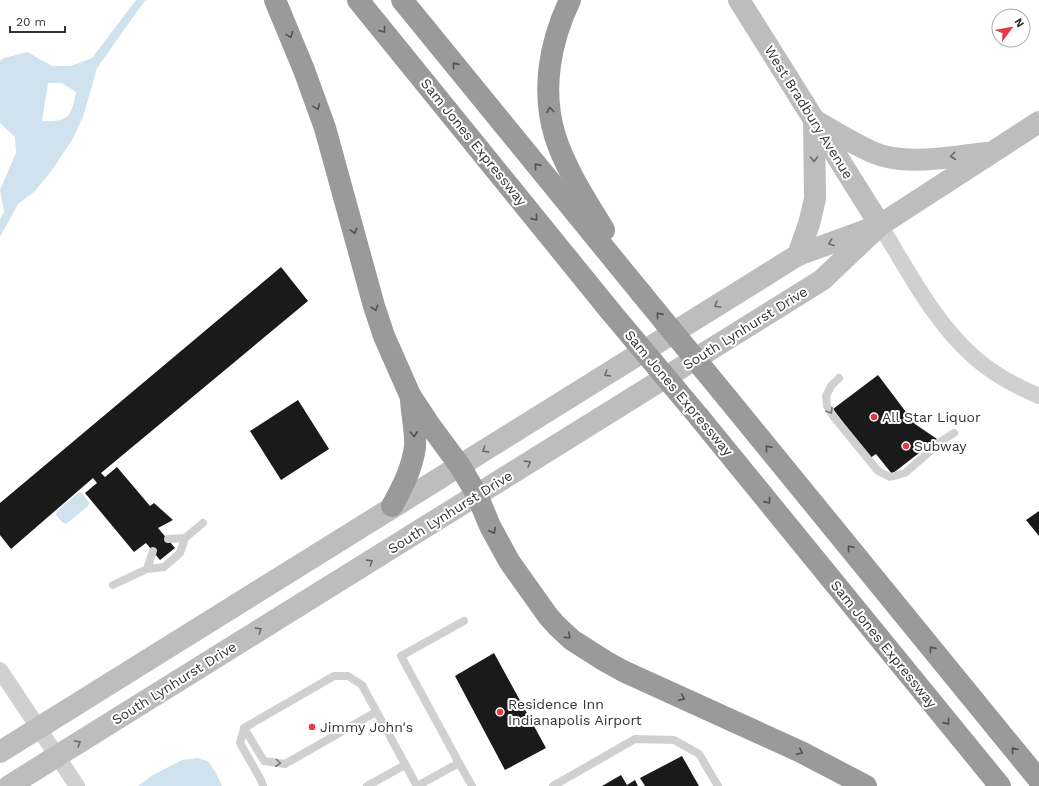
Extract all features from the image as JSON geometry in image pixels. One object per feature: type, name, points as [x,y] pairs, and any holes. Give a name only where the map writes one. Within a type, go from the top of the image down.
[{"type":"highway","points":[[275,0],[302,63],[325,128],[374,306],[384,336],[410,395],[460,466],[477,495],[490,526],[509,561],[548,616],[572,640],[604,661],[801,752],[866,786]]},
{"type":"highway","name":"Sam Jones Expressway","points":[[358,0],[611,312],[699,417],[1000,786]]},
{"type":"highway","points":[[402,0],[1039,780]]},
{"type":"highway","points":[[570,0],[553,44],[549,73],[550,111],[555,136],[573,177],[641,293]]},
{"type":"highway","points":[[392,506],[408,473],[414,448],[415,434],[410,395]]},
{"type":"main road","name":"West Bradbury Avenue","points":[[739,0],[880,225]]},
{"type":"main road","points":[[798,255],[809,224],[815,199],[814,120],[873,153],[902,160],[929,159],[991,152]]},
{"type":"main road","name":"South Lynhurst Drive","points":[[9,786],[822,280],[880,225],[1039,122]]},
{"type":"main road","name":"South Lynhurst Drive","points":[[0,752],[392,506],[460,466],[798,255],[880,225]]},
{"type":"street","points":[[880,225],[923,294],[955,338],[974,357],[993,371],[1018,386],[1039,396]]},
{"type":"street","points":[[0,670],[77,786]]},
{"type":"lane","points":[[839,378],[831,386],[826,396],[827,406],[833,416],[878,471],[890,477],[905,473],[943,440],[954,433]]},
{"type":"lane","points":[[114,585],[147,569],[164,567],[180,553],[185,538],[203,522]]},
{"type":"lane","points":[[168,539],[185,538]]},
{"type":"lane","points":[[147,569],[153,551]]},
{"type":"lane","points":[[464,621],[401,656],[472,786]]},
{"type":"lane","points":[[262,783],[240,743],[244,728],[334,676],[348,676],[362,685],[417,786],[460,763]]},
{"type":"lane","points":[[244,728],[264,761],[285,764],[376,712]]},
{"type":"lane","points":[[553,786],[635,739],[674,740],[699,754],[718,786]]},
{"type":"lane","points":[[367,786],[405,765]]},
{"type":"water","points":[[136,0],[147,0],[144,2],[97,68],[83,117],[72,140],[52,170],[35,191],[18,204],[0,237],[0,219],[4,212],[0,190],[16,153],[15,137],[0,123],[0,61],[4,58],[27,52],[52,66],[71,66],[92,58]],"holes":[[[48,83],[62,83],[76,92],[70,112],[63,119],[42,121]]]},
{"type":"water","points":[[81,492],[89,502],[88,506],[66,524],[62,522],[56,515],[57,511]]},
{"type":"water","points":[[198,758],[209,762],[222,786],[138,786],[153,775],[182,760]]},
{"type":"building","points":[[281,267],[308,301],[101,473],[105,477],[117,467],[150,506],[154,503],[173,520],[158,528],[175,548],[160,560],[146,543],[134,552],[85,493],[97,483],[93,478],[11,549],[0,535],[0,503]]},
{"type":"building","name":"All Star Liquor","points":[[878,375],[915,424],[937,439],[892,474],[876,454],[870,458],[833,409]]},
{"type":"building","points":[[298,400],[329,449],[281,480],[250,431]]},
{"type":"building","points":[[1039,511],[1039,536],[1026,520]]},
{"type":"building","name":"Residence Inn Indianapolis Airport","points":[[494,653],[546,748],[505,770],[455,676]]},
{"type":"building","points":[[682,756],[699,786],[645,786],[640,778]]},
{"type":"building","points":[[621,775],[627,785],[635,780],[638,786],[602,786]]},
{"type":"place","name":"All Star Liquor","points":[[874,417]]},
{"type":"place","name":"Subway","points":[[906,446]]},
{"type":"place","name":"Residence Inn Indianapolis Airport","points":[[500,712]]},
{"type":"place","name":"Jimmy John's","points":[[312,727]]}]
